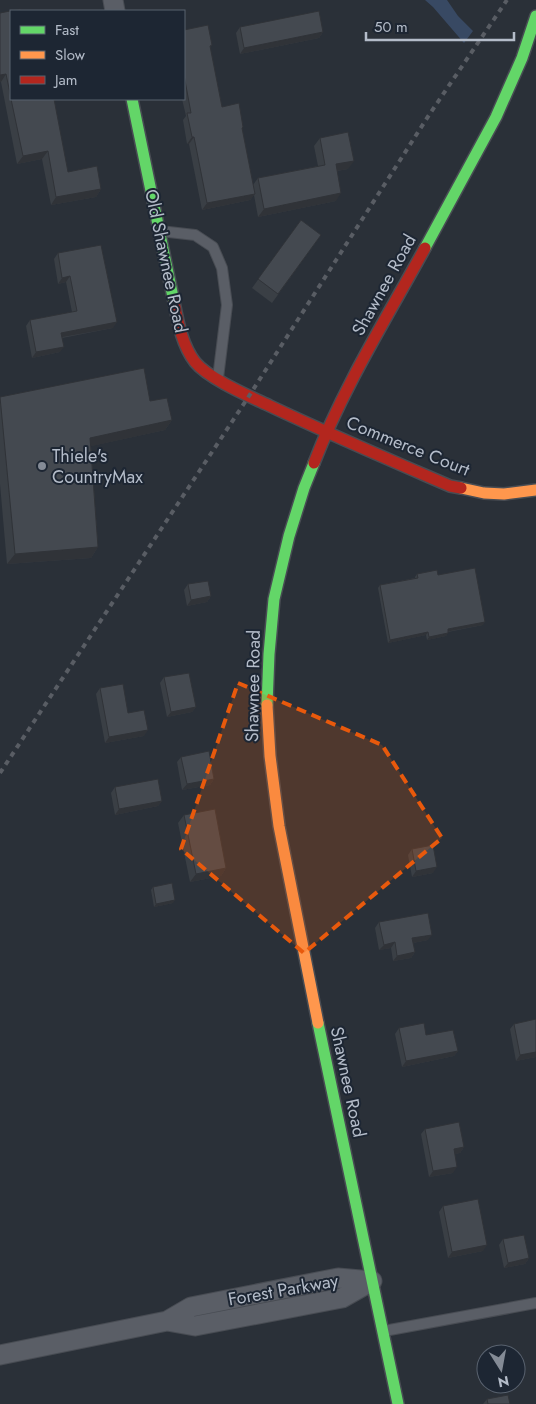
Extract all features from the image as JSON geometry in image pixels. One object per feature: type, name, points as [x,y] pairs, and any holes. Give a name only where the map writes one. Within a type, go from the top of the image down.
[{"type":"main road","name":"Shawnee Road","points":[[398,1404],[319,1029],[279,826],[269,747],[267,702],[274,599],[289,536],[304,488],[326,432],[496,117],[522,58],[536,16]]},
{"type":"main road","name":"Old Shawnee Road","points":[[132,100],[179,325],[186,348],[196,363],[210,375],[249,396],[326,432]]},
{"type":"main road","name":"Commerce Court","points":[[326,432],[450,486],[484,493],[504,494],[536,490]]},
{"type":"street","name":"Forest Parkway","points":[[0,1355],[167,1321],[195,1326],[342,1298],[372,1281]]},
{"type":"lane","points":[[159,231],[195,235],[213,247],[222,268],[227,305],[218,379]]},
{"type":"lane","points":[[383,1331],[536,1303]]},
{"type":"highlighted area","points":[[238,683],[382,745],[442,838],[304,953],[181,849]]},
{"type":"water","points":[[425,0],[447,0],[458,16],[473,31],[464,43],[433,7]]},
{"type":"building","points":[[10,11],[10,93],[6,74],[0,75],[0,13]]},
{"type":"building","points":[[319,11],[323,32],[244,48],[240,27]]},
{"type":"building","points":[[208,25],[212,45],[210,46],[222,107],[239,103],[255,194],[207,203],[194,137],[192,137],[187,113],[191,113],[185,80],[185,30]]},
{"type":"building","points":[[11,100],[54,100],[68,172],[97,166],[101,189],[56,197],[48,151],[23,156]]},
{"type":"building","points":[[348,132],[354,161],[336,164],[341,193],[264,209],[258,178],[325,165],[320,138]]},
{"type":"building","points":[[301,220],[321,235],[278,294],[258,279]]},
{"type":"building","points":[[101,245],[117,322],[61,333],[64,347],[36,352],[30,320],[77,311],[70,276],[62,278],[58,253]]},
{"type":"building","name":"Thiele's CountryMax","points":[[144,368],[150,401],[167,398],[172,420],[90,438],[98,547],[15,554],[0,397]]},
{"type":"building","points":[[475,568],[485,622],[448,629],[448,633],[429,637],[428,632],[390,640],[380,585],[418,578],[417,574],[437,570],[438,575]]},
{"type":"building","points":[[208,581],[211,596],[191,600],[188,584]]},
{"type":"building","points":[[189,673],[196,707],[171,712],[164,677]]},
{"type":"building","points":[[123,684],[128,713],[144,710],[148,730],[109,737],[100,688]]},
{"type":"building","points":[[209,751],[214,779],[187,784],[181,757]]},
{"type":"building","points":[[158,779],[162,801],[119,809],[115,787]]},
{"type":"building","points":[[215,809],[226,868],[196,874],[184,815]]},
{"type":"building","points":[[433,845],[437,867],[416,871],[412,849]]},
{"type":"building","points":[[172,883],[175,900],[156,904],[153,887]]},
{"type":"building","points":[[428,913],[432,935],[412,938],[415,952],[397,956],[395,942],[384,945],[379,922]]},
{"type":"building","points":[[536,1019],[536,1052],[520,1055],[514,1024]]},
{"type":"building","points":[[424,1023],[426,1035],[453,1030],[458,1051],[406,1061],[399,1028]]},
{"type":"building","points":[[459,1122],[464,1147],[454,1149],[457,1167],[433,1171],[425,1129]]},
{"type":"building","points":[[478,1199],[487,1245],[452,1252],[443,1206]]},
{"type":"building","points":[[524,1235],[529,1258],[508,1263],[503,1239]]},
{"type":"building","points":[[508,1395],[510,1404],[488,1404],[487,1399]]},
{"type":"railway","points":[[0,773],[249,396],[429,115],[507,0]]},
{"type":"traffic: fast","points":[[425,248],[496,117],[522,58],[536,16]]},
{"type":"traffic: fast","points":[[132,100],[174,302]]},
{"type":"traffic: fast","points":[[267,705],[274,599],[289,536],[314,463]]},
{"type":"traffic: fast","points":[[318,1023],[398,1404]]},
{"type":"traffic: slow","points":[[461,488],[484,493],[504,494],[536,490]]},
{"type":"traffic: slow","points":[[267,705],[270,756],[279,826],[318,1023]]},
{"type":"traffic: jam","points":[[314,463],[338,408],[380,327],[425,248]]},
{"type":"traffic: jam","points":[[174,302],[181,333],[187,348],[195,362],[219,381],[315,427],[450,486],[461,488]]},
{"type":"place","name":"Thiele's CountryMax","points":[[42,466]]}]
